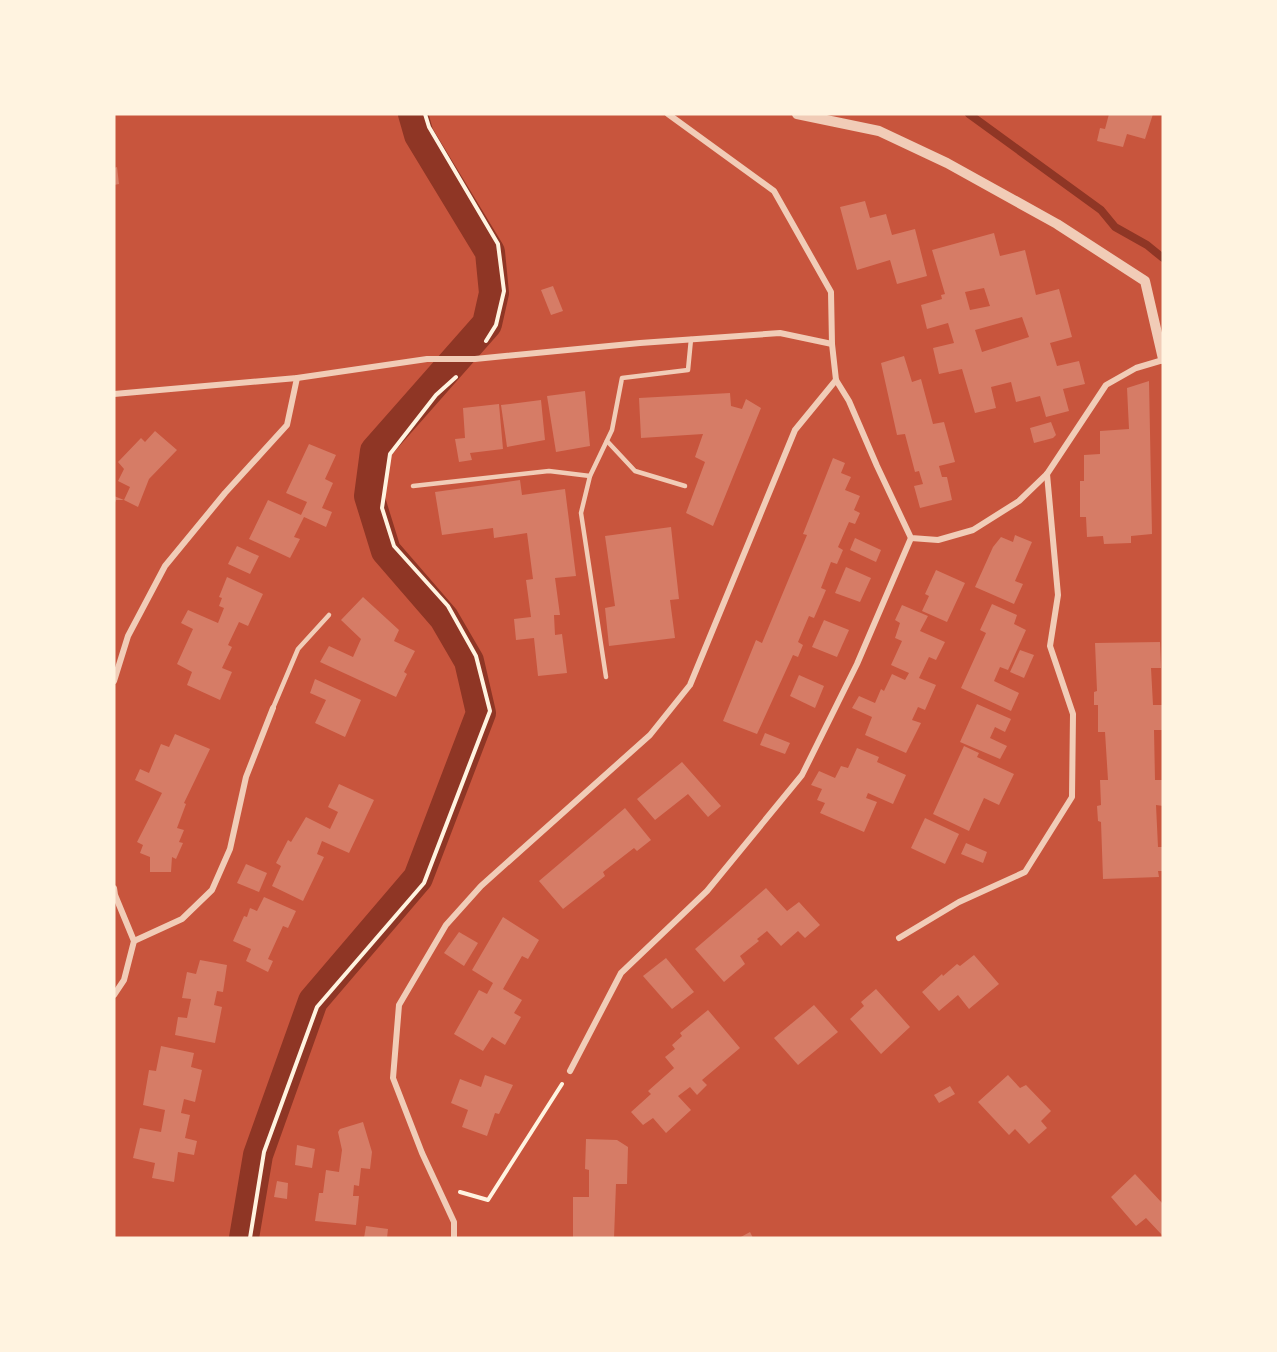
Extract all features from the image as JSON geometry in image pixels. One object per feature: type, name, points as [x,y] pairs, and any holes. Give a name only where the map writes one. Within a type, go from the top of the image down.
[{"type":"street","points":[[570,1071],[621,973],[707,891],[802,775],[857,664],[911,538],[849,401],[836,380],[832,344],[831,292],[774,191],[668,114]]},
{"type":"street","points":[[797,114],[879,131],[938,158],[1057,225],[1145,282],[1163,360],[1136,368],[1106,385],[1047,474],[1019,501],[973,530],[938,540],[911,538]]},
{"type":"street","points":[[114,394],[297,378],[428,359],[475,359],[691,339],[780,333],[832,344]]},
{"type":"street","points":[[114,681],[129,636],[165,566],[225,493],[287,425],[297,378]]},
{"type":"street","points":[[454,1238],[454,1222],[422,1153],[393,1078],[399,1005],[446,926],[481,886],[650,735],[690,685],[795,430],[836,380]]},
{"type":"street","points":[[899,938],[959,902],[1025,872],[1072,797],[1073,714],[1050,645],[1058,595],[1047,474]]},
{"type":"street","points":[[134,941],[182,919],[212,890],[230,849],[246,777],[273,708]]},
{"type":"street","points":[[114,888],[115,896],[134,941],[124,980],[114,995]]},
{"type":"lane","points":[[606,677],[581,513],[590,476],[612,430],[622,378],[688,370],[691,339]]},
{"type":"lane","points":[[607,441],[635,471],[685,486]]},
{"type":"lane","points":[[414,486],[549,471],[590,476]]},
{"type":"lane","points":[[273,708],[298,650],[329,615]]},
{"type":"path","points":[[250,1238],[264,1152],[318,1007],[424,883],[490,711],[476,656],[448,606],[394,546],[382,508],[390,454],[436,395],[475,359],[496,326],[504,291],[498,244],[429,127],[425,114]]},
{"type":"path","points":[[436,1185],[488,1200],[570,1071]]},
{"type":"building","points":[[1109,114],[1153,114],[1145,139],[1127,134],[1123,147],[1097,141],[1100,128],[1105,129]]},
{"type":"building","points":[[117,167],[119,184],[114,185],[114,168]]},
{"type":"building","points":[[865,201],[870,218],[886,214],[892,235],[915,229],[927,276],[897,284],[890,260],[857,270],[840,207]]},
{"type":"building","points":[[994,233],[1000,256],[1025,250],[1036,295],[1059,289],[1072,337],[1050,343],[1057,366],[1079,361],[1085,384],[1063,389],[1069,411],[1046,417],[1040,396],[1016,402],[1011,382],[991,387],[996,408],[975,413],[962,369],[939,374],[933,348],[954,343],[948,323],[927,329],[921,305],[942,299],[941,295],[945,294],[932,250]],"holes":[[[984,288],[990,306],[970,310],[965,292]],[[1022,317],[1029,337],[982,352],[975,330]]]},
{"type":"building","points":[[553,286],[563,311],[551,315],[541,290]]},
{"type":"building","points":[[904,356],[912,382],[921,379],[933,424],[944,422],[955,462],[939,466],[942,477],[947,477],[952,500],[920,508],[914,486],[923,484],[919,471],[915,472],[905,434],[897,435],[881,363]]},
{"type":"building","points":[[1149,381],[1152,534],[1131,536],[1131,543],[1104,544],[1103,536],[1087,537],[1086,517],[1080,517],[1080,481],[1084,481],[1084,455],[1100,454],[1100,431],[1129,429],[1127,388]]},
{"type":"building","points":[[585,391],[590,446],[556,452],[547,396]]},
{"type":"building","points":[[730,393],[731,406],[742,409],[746,399],[761,408],[713,526],[686,513],[705,462],[695,457],[703,434],[641,438],[639,398]]},
{"type":"building","points":[[541,400],[545,440],[507,447],[501,405]]},
{"type":"building","points":[[499,404],[503,449],[470,453],[472,460],[459,462],[455,439],[465,438],[463,408]]},
{"type":"building","points":[[1051,422],[1056,435],[1034,443],[1030,428]]},
{"type":"building","points":[[155,431],[177,450],[149,479],[138,507],[124,500],[130,487],[118,481],[124,469],[118,462],[141,438],[145,442]]},
{"type":"building","points":[[309,444],[336,455],[325,479],[333,483],[322,508],[332,512],[326,527],[304,517],[294,537],[300,539],[290,558],[249,539],[268,500],[301,515],[307,502],[286,493]]},
{"type":"building","points":[[833,458],[845,463],[841,473],[851,477],[845,490],[860,496],[854,510],[860,513],[855,524],[849,522],[838,547],[843,550],[837,564],[831,562],[821,588],[826,590],[814,618],[809,616],[798,642],[803,645],[798,657],[793,655],[757,734],[723,721],[756,640],[762,643],[807,535],[803,534]]},
{"type":"building","points":[[520,480],[522,495],[565,489],[576,576],[555,578],[560,615],[554,615],[555,635],[562,634],[567,673],[538,676],[534,638],[516,640],[514,619],[531,617],[526,580],[533,579],[527,533],[494,538],[493,528],[442,535],[435,492]]},
{"type":"building","points":[[114,496],[124,500],[116,500],[114,505]]},
{"type":"building","points":[[671,527],[679,599],[670,600],[675,638],[609,646],[605,608],[615,606],[605,536]]},
{"type":"building","points":[[1015,535],[1032,542],[1015,581],[1023,584],[1014,604],[975,587],[993,547],[1001,537],[1013,542]]},
{"type":"building","points":[[855,538],[881,550],[876,562],[850,550]]},
{"type":"building","points":[[237,546],[259,556],[250,574],[228,564]]},
{"type":"building","points":[[846,567],[871,578],[860,602],[835,593]]},
{"type":"building","points":[[936,570],[965,583],[947,622],[922,611],[929,596],[925,594]]},
{"type":"building","points":[[227,577],[263,594],[248,626],[239,622],[228,645],[232,647],[222,668],[232,672],[220,700],[187,685],[192,672],[177,664],[193,629],[181,623],[188,610],[218,623],[224,608],[219,606],[222,598],[219,597]]},
{"type":"building","points":[[363,597],[399,630],[394,641],[415,651],[404,672],[407,674],[396,697],[320,662],[329,646],[353,657],[361,639],[341,620]]},
{"type":"building","points":[[992,604],[1017,615],[1014,624],[1026,630],[1008,670],[1000,667],[994,681],[1019,693],[1011,711],[961,688],[986,633],[980,630]]},
{"type":"building","points":[[902,605],[928,616],[920,631],[945,642],[936,660],[929,657],[919,678],[936,685],[925,710],[918,707],[912,720],[921,723],[906,753],[865,735],[872,717],[852,708],[859,696],[875,703],[881,689],[884,691],[892,674],[905,680],[909,673],[891,665],[902,641],[895,638],[900,623],[895,620]]},
{"type":"building","points":[[824,620],[849,630],[837,657],[812,647]]},
{"type":"building","points":[[1160,642],[1161,668],[1151,668],[1153,705],[1162,705],[1163,730],[1154,730],[1155,780],[1163,780],[1163,806],[1156,805],[1158,847],[1163,847],[1163,871],[1158,871],[1159,877],[1103,879],[1101,822],[1098,821],[1097,806],[1101,805],[1100,780],[1108,780],[1105,732],[1098,732],[1098,705],[1094,705],[1094,692],[1097,691],[1095,643]]},
{"type":"building","points":[[1020,650],[1034,655],[1024,678],[1010,672]]},
{"type":"building","points":[[799,675],[824,686],[815,708],[790,696]]},
{"type":"building","points":[[315,679],[361,700],[345,737],[315,723],[326,700],[310,693]]},
{"type":"building","points":[[977,704],[1011,719],[1005,732],[995,727],[990,738],[1007,746],[1000,759],[960,742]]},
{"type":"building","points":[[765,733],[790,743],[785,754],[760,745]]},
{"type":"building","points":[[175,734],[210,749],[184,803],[186,804],[177,828],[184,830],[179,842],[183,843],[176,859],[172,857],[171,872],[150,872],[150,857],[140,853],[143,845],[137,842],[162,793],[135,780],[140,769],[149,773],[161,744],[169,747]]},
{"type":"building","points":[[964,746],[979,753],[977,757],[1014,774],[999,805],[984,798],[969,831],[933,814]]},
{"type":"building","points":[[857,748],[879,757],[877,762],[906,775],[893,804],[868,793],[866,798],[877,802],[864,832],[820,813],[825,803],[817,800],[822,789],[811,785],[819,771],[835,778],[841,766],[848,768]]},
{"type":"building","points":[[682,762],[721,806],[708,817],[688,794],[655,820],[637,799]]},
{"type":"building","points":[[339,784],[374,800],[349,853],[322,841],[317,854],[324,857],[303,901],[272,886],[281,866],[276,863],[288,840],[291,842],[306,817],[330,829],[338,812],[328,807]]},
{"type":"building","points":[[625,808],[651,840],[637,851],[634,848],[603,872],[605,876],[563,909],[539,881]]},
{"type":"building","points":[[925,818],[959,834],[945,864],[911,848]]},
{"type":"building","points":[[966,843],[987,852],[983,863],[961,854]]},
{"type":"building","points":[[246,864],[267,873],[259,892],[237,883]]},
{"type":"building","points":[[766,888],[787,911],[799,902],[820,925],[805,938],[798,931],[781,946],[767,931],[757,939],[759,941],[740,956],[745,964],[724,982],[695,949]]},
{"type":"building","points":[[264,897],[296,911],[288,928],[283,926],[268,959],[273,961],[268,972],[246,961],[251,949],[233,941],[244,916],[247,917],[250,908],[257,911]]},
{"type":"building","points":[[503,917],[539,940],[528,959],[522,956],[503,989],[522,1000],[514,1013],[521,1017],[505,1045],[492,1037],[483,1051],[454,1034],[479,990],[487,994],[493,983],[472,970]]},
{"type":"building","points":[[459,932],[478,943],[464,966],[444,953]]},
{"type":"building","points":[[974,955],[999,984],[969,1009],[958,995],[939,1011],[922,992],[942,974],[943,976],[957,964],[960,966]]},
{"type":"building","points":[[666,958],[694,992],[672,1009],[643,976]]},
{"type":"building","points":[[200,960],[227,965],[223,992],[217,991],[214,1005],[222,1007],[215,1043],[175,1035],[178,1017],[187,1018],[191,999],[182,998],[187,972],[196,974]]},
{"type":"building","points":[[876,989],[910,1027],[881,1054],[850,1019],[864,1006],[861,1002]]},
{"type":"building","points":[[814,1005],[838,1032],[798,1065],[774,1038]]},
{"type":"building","points":[[708,1010],[740,1048],[702,1080],[707,1085],[697,1095],[690,1087],[678,1096],[691,1110],[666,1133],[653,1118],[643,1125],[631,1112],[651,1094],[648,1091],[674,1068],[665,1057],[675,1049],[672,1045],[682,1036],[680,1033]]},
{"type":"building","points":[[161,1046],[194,1053],[191,1067],[202,1070],[195,1102],[184,1099],[181,1113],[190,1115],[185,1138],[197,1141],[194,1155],[178,1152],[174,1182],[152,1178],[155,1163],[133,1158],[140,1128],[161,1132],[165,1110],[143,1105],[149,1070],[156,1071]]},
{"type":"building","points":[[485,1075],[513,1085],[499,1114],[495,1113],[487,1136],[462,1127],[468,1110],[451,1103],[460,1079],[481,1087]]},
{"type":"building","points":[[1008,1075],[1020,1088],[1026,1085],[1051,1111],[1041,1121],[1047,1128],[1029,1144],[1015,1129],[1009,1135],[978,1102]]},
{"type":"building","points":[[950,1086],[955,1094],[939,1103],[934,1095]]},
{"type":"building","points":[[363,1122],[372,1152],[370,1169],[361,1168],[359,1186],[354,1185],[353,1196],[359,1196],[356,1225],[315,1221],[319,1193],[323,1193],[326,1170],[339,1172],[342,1150],[338,1132],[340,1129]]},
{"type":"building","points":[[586,1139],[617,1140],[628,1147],[627,1184],[616,1184],[614,1238],[573,1238],[573,1197],[589,1197],[589,1170],[585,1169]]},
{"type":"building","points":[[297,1145],[315,1149],[312,1168],[295,1165]]},
{"type":"building","points":[[1135,1174],[1163,1204],[1162,1235],[1146,1218],[1136,1226],[1111,1197]]},
{"type":"building","points":[[277,1181],[288,1183],[287,1199],[274,1197]]},
{"type":"building","points":[[366,1226],[388,1229],[387,1238],[364,1238]]},
{"type":"building","points":[[750,1232],[753,1238],[739,1238]]},
{"type":"waterway","points":[[244,1238],[258,1155],[313,1001],[418,878],[481,713],[469,661],[444,618],[386,551],[369,496],[375,451],[487,324],[494,293],[490,252],[419,135],[413,114]]},
{"type":"waterway","points":[[969,114],[1101,210],[1115,227],[1147,245],[1163,258]]}]
